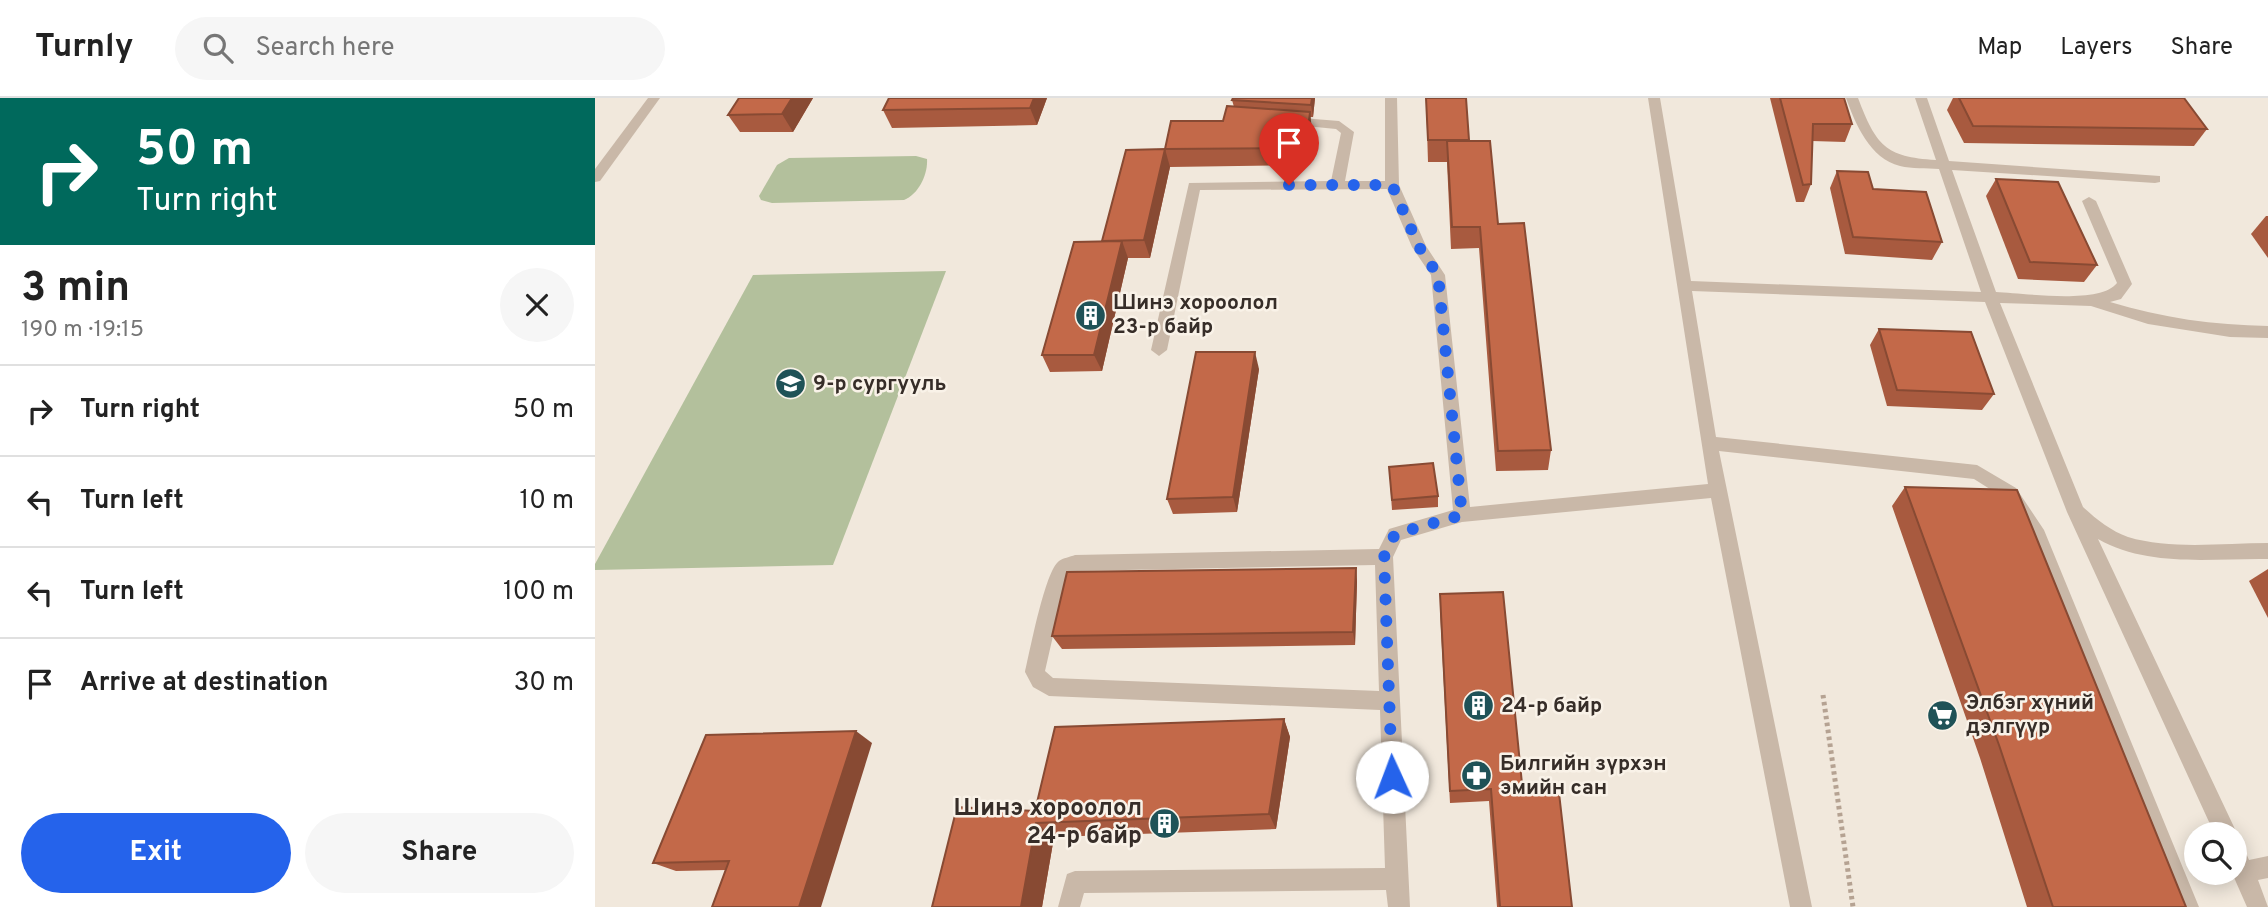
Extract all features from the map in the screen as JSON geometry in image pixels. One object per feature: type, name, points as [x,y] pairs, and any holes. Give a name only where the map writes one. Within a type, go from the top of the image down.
[{"type":"street","points":[[595,178],[654,98]]},
{"type":"street","points":[[1391,98],[1392,185],[1419,247],[1438,275],[1462,515]]},
{"type":"street","points":[[1654,98],[1709,443],[1801,907]]},
{"type":"street","points":[[1852,98],[1871,141],[1901,162],[2155,179]]},
{"type":"street","points":[[1921,98],[1990,297],[2076,512],[2220,822]]},
{"type":"street","points":[[1277,120],[1339,125],[1348,132],[1337,185]]},
{"type":"street","points":[[1160,350],[1194,186],[1392,185]]},
{"type":"street","points":[[2089,201],[2125,284],[2116,295],[2091,301]]},
{"type":"street","points":[[1686,286],[2091,301],[2148,319],[2230,331],[2268,332]]},
{"type":"street","points":[[1709,443],[1977,472],[2010,493],[2035,530],[2187,907]]},
{"type":"street","points":[[1399,907],[1384,557],[1395,534],[1462,515],[1718,490]]},
{"type":"street","points":[[2076,512],[2094,529],[2127,544],[2155,548],[2268,551]]},
{"type":"street","points":[[1384,557],[1075,563],[1065,567],[1058,576],[1035,672],[1039,680],[1049,687],[1390,701]]},
{"type":"street","points":[[2247,865],[2268,867]]},
{"type":"street","points":[[1069,907],[1076,882],[1396,879]]},
{"type":"street","points":[[2247,881],[2259,907]]},
{"type":"path","points":[[1823,695],[1853,907]]},
{"type":"green space","points":[[916,156],[927,159],[926,171],[918,188],[904,200],[772,203],[761,200],[759,196],[777,165],[789,158]]},
{"type":"green space","points":[[946,271],[833,565],[595,570],[595,564],[753,275]]},
{"type":"building","points":[[739,98],[792,98],[782,114],[728,115]]},
{"type":"building","points":[[889,98],[1034,98],[1030,108],[883,110]]},
{"type":"building","points":[[1312,98],[1311,105],[1232,100]]},
{"type":"building","points":[[1426,98],[1466,98],[1469,140],[1428,140]]},
{"type":"building","points":[[1780,98],[1844,98],[1852,124],[1813,124],[1811,184],[1803,185]]},
{"type":"building","points":[[1959,98],[2184,98],[2207,129],[1973,126]]},
{"type":"building","points":[[1227,106],[1310,112],[1306,148],[1165,149],[1171,121],[1223,121]]},
{"type":"building","points":[[1447,141],[1490,141],[1498,224],[1524,223],[1551,450],[1498,451],[1480,227],[1452,227]]},
{"type":"building","points":[[1165,149],[1144,240],[1102,241],[1126,150]]},
{"type":"building","points":[[1837,171],[1868,172],[1873,189],[1926,192],[1942,242],[1853,237]]},
{"type":"building","points":[[1996,179],[2058,182],[2097,265],[2030,262]]},
{"type":"building","points":[[1122,241],[1094,355],[1042,355],[1074,242]]},
{"type":"building","points":[[1879,329],[1971,332],[1994,394],[1897,390]]},
{"type":"building","points":[[1196,352],[1255,352],[1233,497],[1167,499]]},
{"type":"building","points":[[1433,463],[1438,496],[1392,500],[1389,467]]},
{"type":"building","points":[[1905,487],[2017,490],[2186,907],[2053,907],[1999,745]]},
{"type":"building","points":[[1356,568],[1353,632],[1052,636],[1067,572]]},
{"type":"building","name":"24-р байр","points":[[1503,592],[1523,794],[1559,793],[1572,907],[1500,907],[1491,789],[1450,791],[1440,594]]},
{"type":"building","name":"Шинэ хороолол 24-р байр","points":[[1284,719],[1269,814],[1036,823],[1021,907],[932,907],[957,807],[1035,811],[1055,727]]},
{"type":"building","points":[[856,731],[799,907],[712,907],[729,861],[653,863],[706,735]]},
{"type":"place","name":"Шинэ хороолол 23-р байр","points":[[1090,315]]},
{"type":"place","name":"9-р сургууль","points":[[790,384]]},
{"type":"place","name":"24-р байр","points":[[1478,706]]},
{"type":"place","name":"Элбэг хүний дэлгүүр","points":[[1943,715]]},
{"type":"place","name":"Билгийн зүрхэн эмийн сан","points":[[1477,776]]},
{"type":"place","name":"Шинэ хороолол 24-р байр","points":[[1165,823]]},
{"type":"route","points":[[1289,185],[1392,185],[1419,247],[1438,275],[1462,515],[1395,534],[1384,557],[1392,777]]}]
